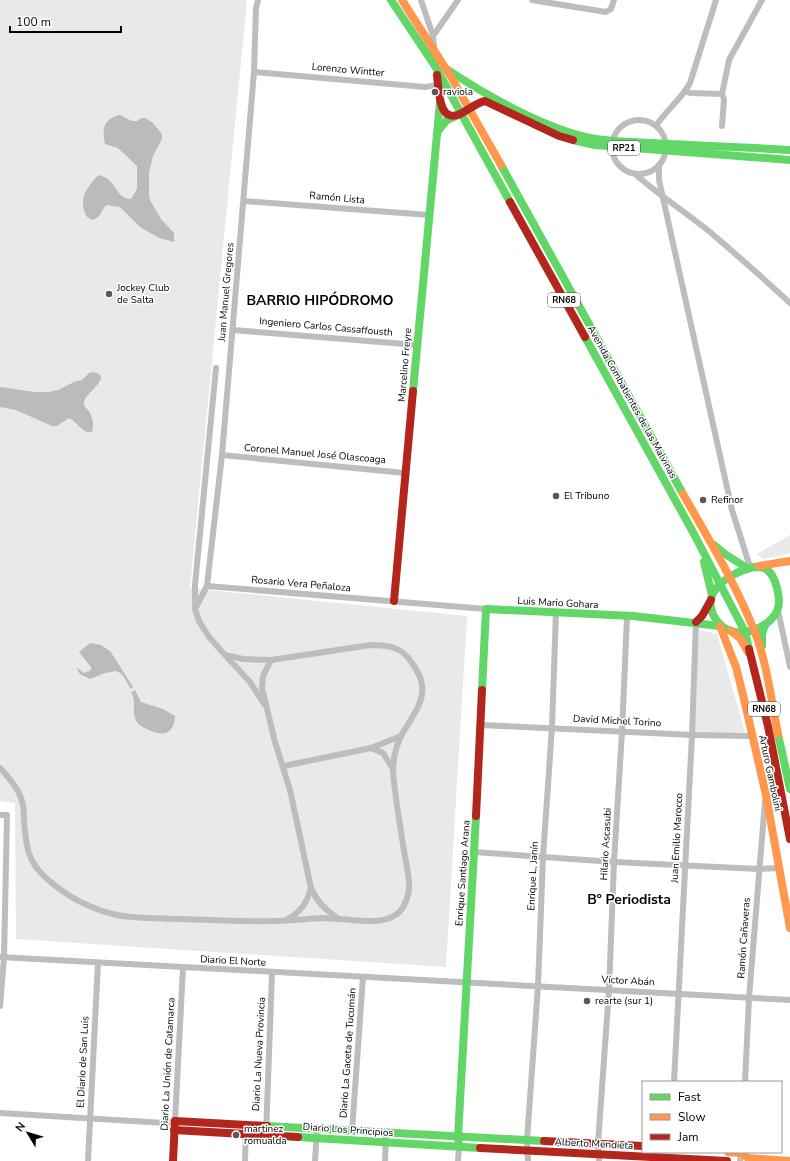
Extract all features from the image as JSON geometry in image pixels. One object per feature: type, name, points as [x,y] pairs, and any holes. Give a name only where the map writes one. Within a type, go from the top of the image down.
[{"type":"street","name":"Juan Manuel Gregores","points":[[207,586],[222,455],[233,330],[254,72],[256,8],[258,0]]},
{"type":"street","name":"Avenida Combatientes de las Malvinas","points":[[392,0],[435,66],[462,113],[694,534],[746,632],[790,839]]},
{"type":"street","name":"Avenida Combatientes de las Malvinas","points":[[402,0],[445,67],[462,113],[581,309],[729,577],[754,630],[763,660],[790,789]]},
{"type":"street","points":[[422,0],[433,36],[434,50]]},
{"type":"street","points":[[433,36],[458,0]]},
{"type":"street","points":[[532,0],[606,12],[611,9],[614,0]]},
{"type":"street","points":[[656,126],[662,117],[686,91],[690,83],[716,0]]},
{"type":"street","points":[[722,126],[724,99],[722,94],[729,60],[762,0]]},
{"type":"street","points":[[435,66],[440,98],[444,110],[449,116],[462,113]]},
{"type":"street","name":"RP21","points":[[445,67],[490,96],[560,129],[612,144]]},
{"type":"street","name":"Lorenzo Wintter","points":[[254,72],[425,86],[439,85]]},
{"type":"street","points":[[438,131],[447,120],[462,113],[474,100],[474,96],[463,80]]},
{"type":"street","points":[[686,91],[690,93],[722,94]]},
{"type":"street","name":"Marcelino Freyre","points":[[394,601],[440,98]]},
{"type":"street","name":"RP21","points":[[462,113],[480,101],[485,101],[559,136],[595,145],[612,144],[665,148],[790,160]]},
{"type":"street","points":[[639,120],[656,126],[661,131],[665,148],[663,159],[659,165],[652,171],[644,174],[627,172],[621,168],[616,162],[613,154],[612,144],[619,129],[630,122],[639,120]]},
{"type":"street","name":"RP21","points":[[665,148],[790,150]]},
{"type":"street","points":[[659,165],[659,180],[731,504],[750,567]]},
{"type":"street","points":[[635,174],[710,232],[790,303]]},
{"type":"street","name":"Ramón Lista","points":[[244,200],[429,215]]},
{"type":"street","name":"Ingeniero Carlos Cassaffousth","points":[[233,330],[417,345]]},
{"type":"street","points":[[216,368],[195,586],[195,609],[199,622],[209,637],[250,682],[267,710]]},
{"type":"street","name":"Coronel Manuel José Olascoaga","points":[[222,455],[405,473]]},
{"type":"street","name":"Arturo Gambolini","points":[[694,534],[706,570],[712,597],[713,613],[720,626],[736,667],[766,795],[790,928]]},
{"type":"street","points":[[709,541],[725,554],[750,567],[766,569],[773,576],[778,598],[778,610],[790,667]]},
{"type":"street","points":[[696,622],[702,616],[720,585],[729,577],[750,567],[780,564],[790,561]]},
{"type":"street","points":[[773,576],[780,564]]},
{"type":"street","points":[[195,609],[207,586]]},
{"type":"street","name":"Rosario Vera Peñaloza","points":[[207,586],[394,601]]},
{"type":"street","name":"Luis Mario Gohara","points":[[394,601],[486,609],[556,612],[696,622],[720,626],[731,631]]},
{"type":"street","name":"Enrique Santiago Arana","points":[[459,1147],[458,1137],[486,609]]},
{"type":"street","points":[[731,631],[746,632],[754,630],[764,625],[774,617],[778,610]]},
{"type":"street","name":"Enrique L. Janín","points":[[528,1161],[527,1140],[538,986],[543,857],[552,727],[556,612]]},
{"type":"street","name":"Hilario Ascasubi","points":[[599,1158],[598,1143],[609,990],[627,617]]},
{"type":"street","name":"Juan Emilio Marocco","points":[[674,1081],[692,735],[696,622]]},
{"type":"street","points":[[763,660],[762,634],[764,625]]},
{"type":"street","points":[[731,631],[745,645],[754,666]]},
{"type":"street","points":[[0,768],[13,784],[22,800],[24,810],[25,840],[33,864],[46,878],[80,902],[93,908],[117,915],[145,918],[275,922],[337,918],[378,921],[389,919],[397,914],[403,908],[409,889],[396,803],[393,769],[395,752],[401,736],[418,705],[422,694],[422,686],[418,671],[402,651],[389,646],[371,645],[271,660],[239,659],[225,655]]},
{"type":"street","points":[[271,660],[262,681],[267,710],[290,790],[311,888],[314,897],[319,903],[337,918]]},
{"type":"street","name":"David Michel Torino","points":[[481,725],[552,727],[692,735],[752,736]]},
{"type":"street","points":[[284,766],[371,748],[401,736]]},
{"type":"street","points":[[371,748],[383,753],[393,769]]},
{"type":"street","name":"Ramón Cañaveras","points":[[745,1081],[749,998],[766,795]]},
{"type":"street","points":[[0,814],[7,815],[0,1006]]},
{"type":"street","points":[[474,852],[685,866],[759,869],[779,868]]},
{"type":"street","points":[[288,920],[302,909],[311,888]]},
{"type":"street","name":"Diario El Norte","points":[[2,958],[466,983]]},
{"type":"street","name":"El Diario de San Luis","points":[[88,1161],[98,963]]},
{"type":"street","name":"Diario La Unión de Catamarca","points":[[173,1161],[183,968]]},
{"type":"street","name":"Diario La Nueva Provincia","points":[[266,1135],[272,973]]},
{"type":"street","name":"Diario La Gaceta de Tucumán","points":[[352,1131],[363,977]]},
{"type":"street","name":"Víctor Abán","points":[[466,983],[790,1000]]},
{"type":"street","name":"Diario Los Principios","points":[[0,1112],[165,1123],[175,1121],[458,1137]]},
{"type":"street","points":[[165,1123],[174,1130]]},
{"type":"street","name":"Diario La Nueva Provincia","points":[[245,1161],[246,1125]]},
{"type":"street","points":[[315,1161],[317,1129]]},
{"type":"street","name":"Diario Los Principios","points":[[174,1130],[459,1147]]},
{"type":"street","points":[[385,1161],[386,1133]]},
{"type":"street","name":"Alberto Mendieta","points":[[458,1137],[642,1146]]},
{"type":"street","points":[[458,1161],[459,1147]]},
{"type":"street","name":"Alberto Mendieta","points":[[459,1147],[528,1150],[599,1158],[670,1157],[727,1161]]},
{"type":"street","points":[[731,1153],[742,1157],[790,1161]]},
{"type":"shaded area","name":"Jockey Club de Salta","points":[[0,0],[247,0],[190,588],[467,616],[446,967],[16,939],[15,803],[0,801]]},
{"type":"shaded area","points":[[120,115],[132,121],[145,118],[153,123],[162,134],[162,139],[153,156],[149,173],[149,195],[150,200],[161,219],[174,233],[174,242],[159,238],[140,227],[120,207],[107,205],[96,219],[92,220],[87,217],[83,206],[84,196],[90,184],[99,175],[108,179],[123,197],[131,199],[137,189],[137,166],[118,148],[105,144],[105,125],[110,119]]},
{"type":"shaded area","points":[[92,372],[99,374],[101,377],[84,402],[84,405],[92,417],[92,432],[85,431],[69,418],[57,426],[52,426],[16,410],[0,407],[0,387],[34,392],[49,392],[82,380]]},
{"type":"shaded area","points":[[790,535],[790,553],[763,559],[757,554]]},
{"type":"shaded area","points":[[699,630],[717,634],[745,732],[692,735]]},
{"type":"shaded area","points":[[90,643],[101,645],[110,651],[133,687],[131,689],[122,674],[116,671],[105,673],[90,679],[80,674],[77,668],[84,673],[91,670],[91,667],[79,652]]},
{"type":"shaded area","points":[[135,690],[141,702],[163,709],[175,716],[170,731],[166,733],[152,732],[138,723],[134,715],[134,701],[131,692]]},
{"type":"traffic: fast","points":[[391,0],[435,66],[510,202]]},
{"type":"traffic: fast","points":[[448,70],[516,110],[554,127],[590,138],[622,142],[790,150]]},
{"type":"traffic: fast","points":[[413,391],[440,102]]},
{"type":"traffic: fast","points":[[438,131],[447,120],[456,116]]},
{"type":"traffic: fast","points":[[573,140],[595,145],[790,160]]},
{"type":"traffic: fast","points":[[501,165],[683,494]]},
{"type":"traffic: fast","points":[[585,337],[694,534],[745,632],[749,649]]},
{"type":"traffic: fast","points":[[714,545],[747,568]]},
{"type":"traffic: fast","points":[[704,562],[712,595]]},
{"type":"traffic: fast","points":[[754,567],[762,567],[766,569],[773,577],[777,588],[779,601],[777,611],[770,621],[759,628],[747,632],[735,632],[728,630],[718,622],[711,610],[712,596],[715,590],[728,578],[738,572],[754,567]]},
{"type":"traffic: fast","points":[[482,690],[486,609],[633,616],[720,626]]},
{"type":"traffic: fast","points":[[762,646],[762,634],[765,625]]},
{"type":"traffic: fast","points":[[778,734],[790,789]]},
{"type":"traffic: fast","points":[[459,1147],[458,1137],[476,816]]},
{"type":"traffic: fast","points":[[267,1126],[544,1141]]},
{"type":"traffic: fast","points":[[298,1137],[480,1148]]},
{"type":"traffic: slow","points":[[402,0],[451,77],[501,165]]},
{"type":"traffic: slow","points":[[683,494],[730,577],[747,612],[762,655],[778,734]]},
{"type":"traffic: slow","points":[[759,566],[790,561]]},
{"type":"traffic: slow","points":[[720,626],[736,667],[744,699],[766,795],[790,928]]},
{"type":"traffic: slow","points":[[731,631],[740,638],[748,652]]},
{"type":"traffic: slow","points":[[741,1153],[748,1158],[790,1161]]},
{"type":"traffic: jam","points":[[437,75],[439,97],[444,111],[448,115],[454,116],[462,113],[485,101],[559,136],[573,140]]},
{"type":"traffic: jam","points":[[510,202],[585,337]]},
{"type":"traffic: jam","points":[[394,601],[413,391]]},
{"type":"traffic: jam","points":[[696,622],[702,616],[711,600]]},
{"type":"traffic: jam","points":[[749,649],[768,726],[790,839]]},
{"type":"traffic: jam","points":[[476,816],[482,690]]},
{"type":"traffic: jam","points":[[173,1161],[175,1121],[267,1126]]},
{"type":"traffic: jam","points":[[174,1130],[298,1137]]},
{"type":"traffic: jam","points":[[544,1141],[642,1146]]},
{"type":"traffic: jam","points":[[480,1148],[727,1161]]},
{"type":"place","name":"raviola","points":[[435,92]]},
{"type":"place","name":"Jockey Club de Salta","points":[[109,294]]},
{"type":"place","name":"El Tribuno","points":[[556,496]]},
{"type":"place","name":"Refinor","points":[[703,500]]},
{"type":"place","name":"rearte (sur 1)","points":[[587,1001]]},
{"type":"place","name":"martinez romualda","points":[[236,1135]]},
{"type":"district","name":"BARRIO HIPÓDROMO","points":[[320,300]]},
{"type":"district","name":"Bº Periodista","points":[[629,899]]}]
